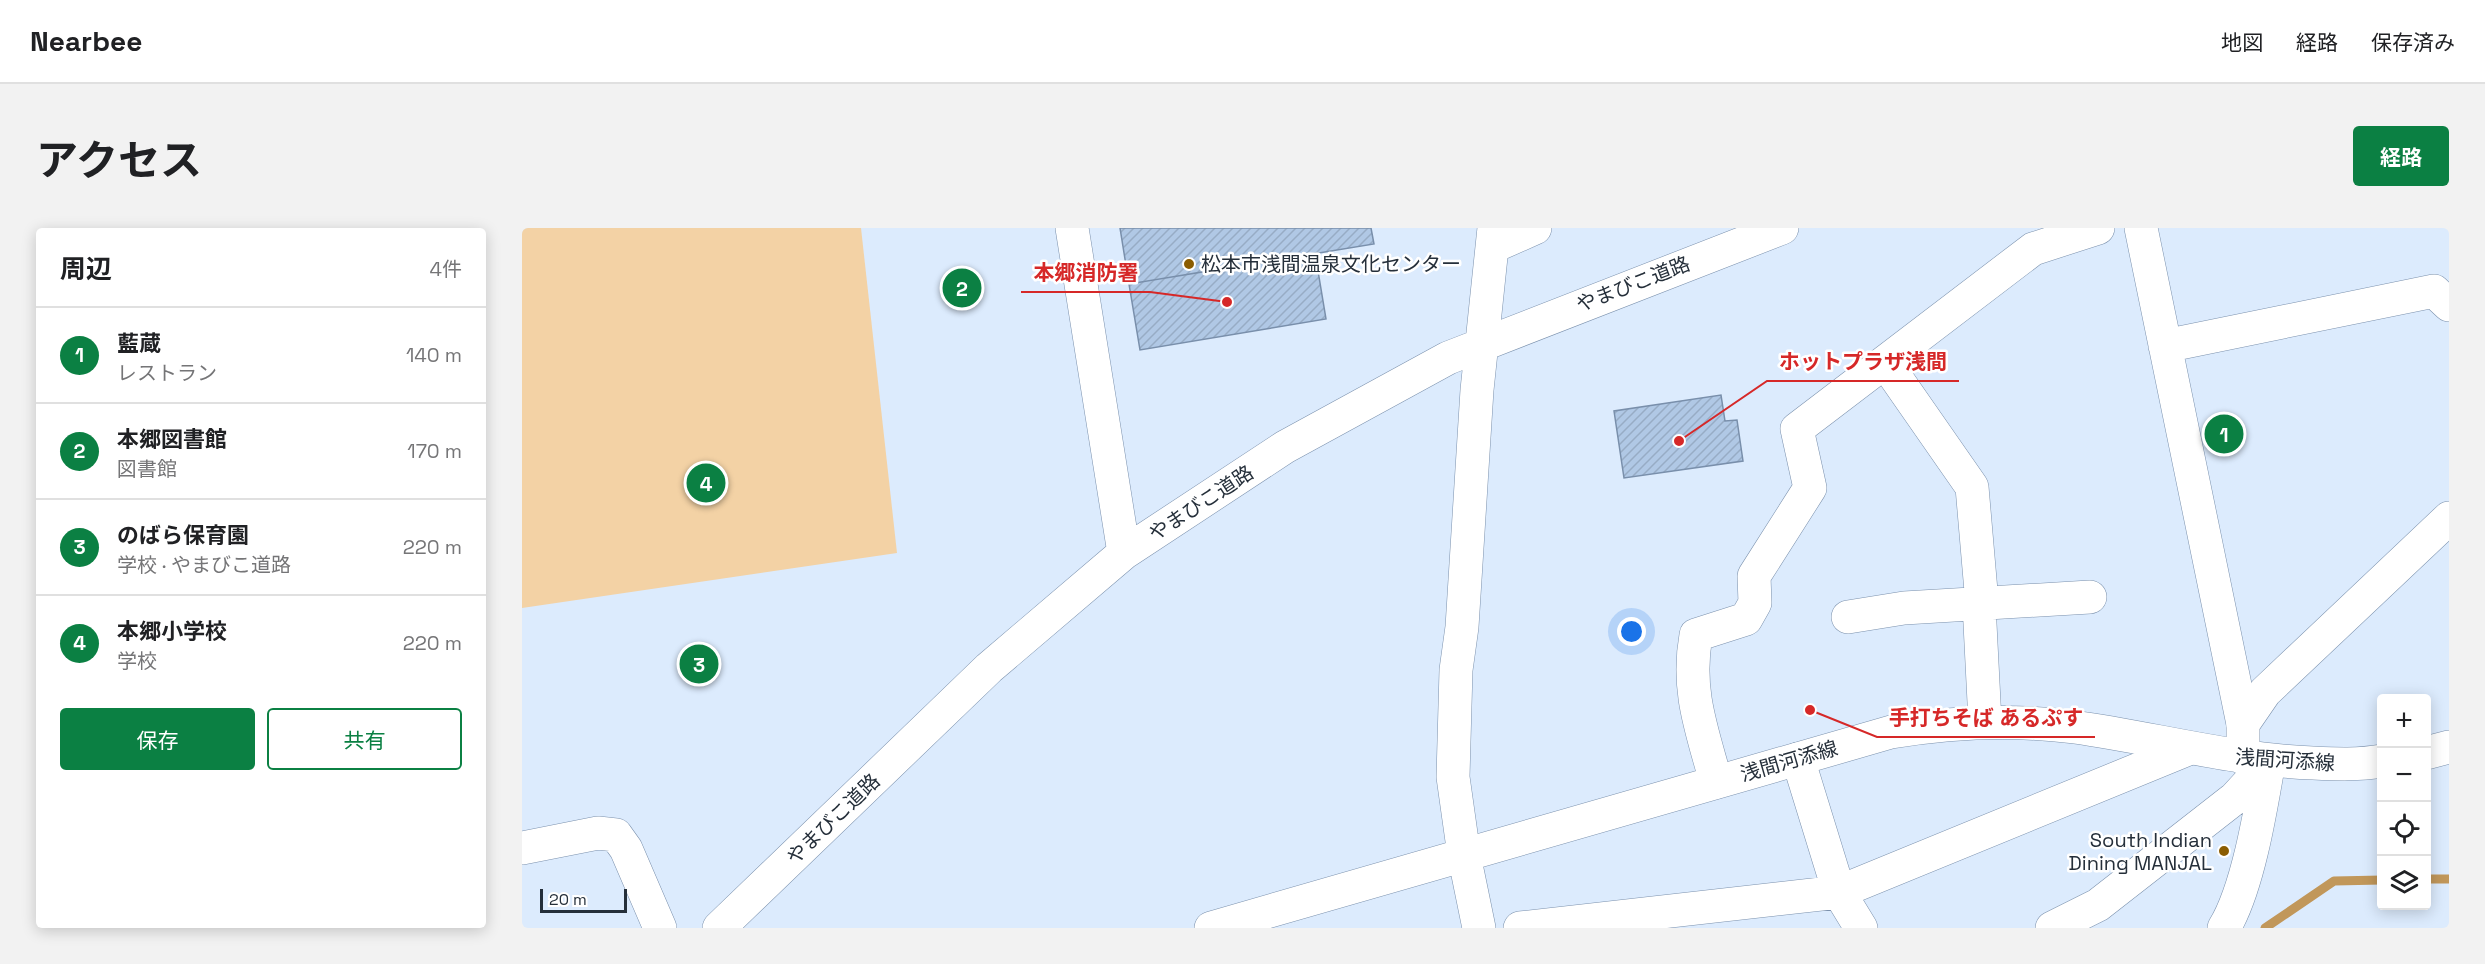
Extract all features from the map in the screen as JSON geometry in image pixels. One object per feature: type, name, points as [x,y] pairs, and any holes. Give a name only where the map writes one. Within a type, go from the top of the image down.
[{"type":"street","points":[[1072,228],[1124,553]]},
{"type":"street","points":[[1479,928],[1464,855],[1454,777],[1456,670],[1462,627],[1477,390],[1493,238],[1535,228]]},
{"type":"street","name":"やまびこ道路","points":[[719,928],[989,668],[1124,553],[1286,447],[1448,358],[1782,228]]},
{"type":"street","points":[[1716,782],[1693,697],[1690,663],[1695,636],[1746,619],[1755,603],[1755,576],[1810,488],[1797,429],[2033,249],[2098,228]]},
{"type":"street","points":[[2141,228],[2243,724],[2256,760],[2260,810],[2234,912],[2224,928]]},
{"type":"street","points":[[2165,346],[2434,291],[2449,305]]},
{"type":"street","points":[[1885,362],[1972,487],[1980,604],[1984,722]]},
{"type":"street","points":[[2243,724],[2265,692],[2449,518]]},
{"type":"street","points":[[1848,617],[1904,608],[2090,597]]},
{"type":"street","name":"浅間河添線","points":[[1221,925],[1892,732],[1934,725],[1984,722],[2074,728],[2188,750],[2256,760],[2362,764],[2377,762]]},
{"type":"street","points":[[2431,752],[2449,747]]},
{"type":"street","points":[[1520,928],[1839,892],[2188,750]]},
{"type":"street","points":[[1798,759],[1839,892],[1861,928]]},
{"type":"street","points":[[2052,928],[2098,905],[2235,798],[2256,760]]},
{"type":"street","points":[[522,848],[598,833],[616,835],[626,849],[660,928]]},
{"type":"street","points":[[1221,925],[1275,928]]},
{"type":"shaded area","points":[[522,228],[861,228],[897,553],[522,608]]},
{"type":"building","name":"松本市浅間温泉文化センター","points":[[1120,228],[1371,228],[1374,244],[1129,284]]},
{"type":"building","points":[[1315,253],[1326,319],[1140,350],[1129,284]]},
{"type":"building","points":[[1721,395],[1725,421],[1737,420],[1743,461],[1624,478],[1614,411]]},
{"type":"waterway","points":[[2431,879],[2449,879]]},
{"type":"waterway","points":[[2265,928],[2334,881],[2377,880]]},
{"type":"place","name":"松本市浅間温泉文化センター","points":[[1189,264]]},
{"type":"place","name":"本郷図書館","points":[[962,288]]},
{"type":"place","name":"本郷消防署","points":[[1227,302]]},
{"type":"place","name":"藍蔵","points":[[2224,434]]},
{"type":"place","name":"ホットプラザ浅間","points":[[1679,441]]},
{"type":"place","name":"本郷小学校","points":[[706,483]]},
{"type":"place","name":"のばら保育園","points":[[699,664]]},
{"type":"place","name":"手打ちそば あるぷす","points":[[1810,710]]},
{"type":"place","name":"South Indian Dining MANJAL","points":[[2224,851]]}]
